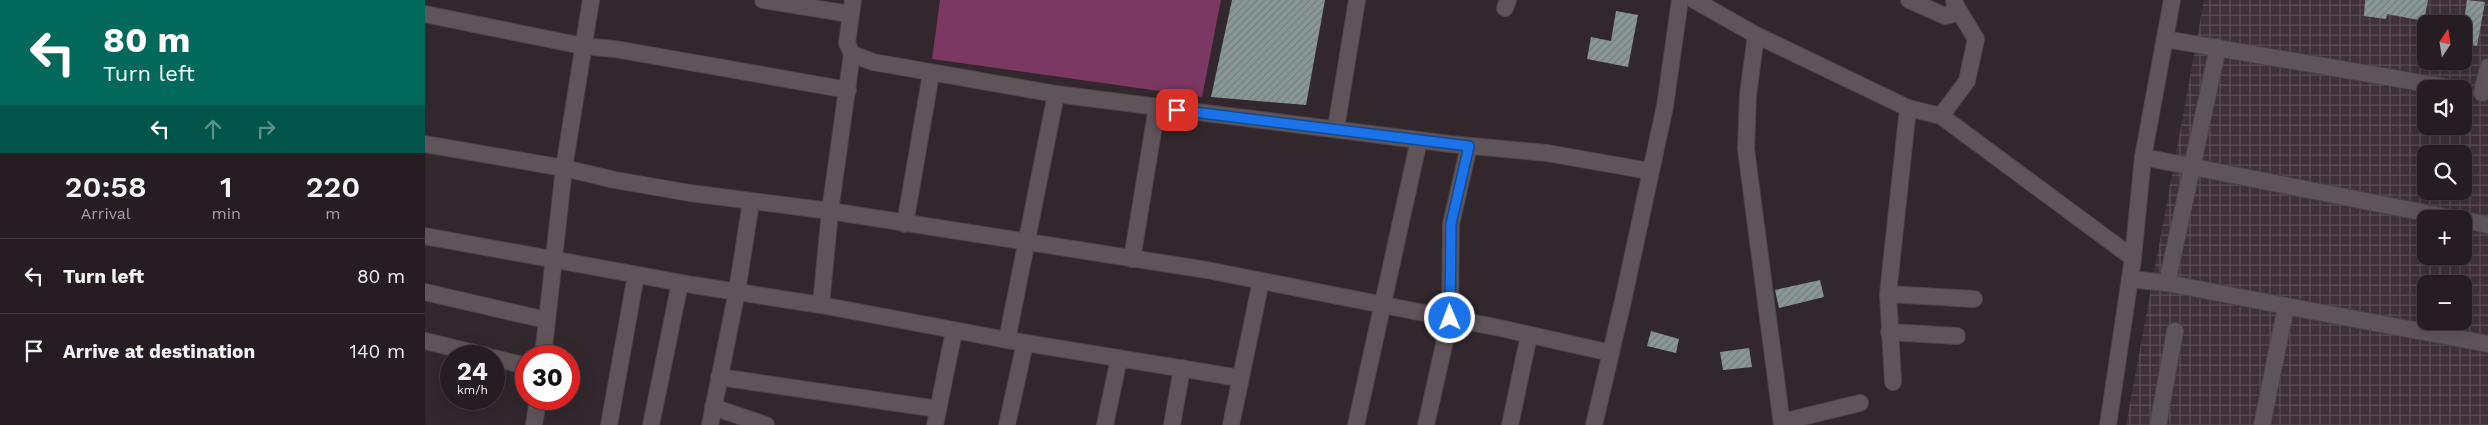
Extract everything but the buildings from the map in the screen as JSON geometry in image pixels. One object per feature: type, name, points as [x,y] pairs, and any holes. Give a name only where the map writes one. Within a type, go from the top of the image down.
[{"type":"street","points":[[544,345],[565,168],[591,0]]},
{"type":"street","points":[[763,0],[851,7],[847,43],[852,54],[831,211],[821,305]]},
{"type":"street","points":[[1336,128],[1357,0]]},
{"type":"street","points":[[1593,425],[1632,260],[1649,171],[1665,106],[1680,0]]},
{"type":"street","points":[[1693,0],[1756,35],[1908,108],[1941,116],[2133,258]]},
{"type":"street","points":[[1909,0],[1945,16],[1950,15],[1955,3]]},
{"type":"street","points":[[2108,425],[2133,258],[2143,157],[2172,0]]},
{"type":"street","points":[[1941,116],[1967,81],[1976,39],[1955,3]]},
{"type":"street","points":[[425,14],[583,46],[615,48],[848,90]]},
{"type":"street","points":[[1756,35],[1747,104],[1746,149],[1782,423],[1860,403]]},
{"type":"street","points":[[2165,39],[2417,82]]},
{"type":"street","points":[[2167,283],[2218,48]]},
{"type":"street","points":[[852,54],[873,62],[931,74],[1057,94],[1419,140],[1547,153],[1649,171]]},
{"type":"street","points":[[2472,92],[2485,94],[2488,67]]},
{"type":"street","points":[[905,224],[931,74]]},
{"type":"street","points":[[1007,340],[1057,94]]},
{"type":"street","points":[[1132,259],[1157,107]]},
{"type":"street","points":[[1893,382],[1888,294],[1908,108]]},
{"type":"street","points":[[1356,425],[1419,140]]},
{"type":"street","points":[[425,144],[565,168],[615,180],[751,202],[831,211],[1261,281],[1529,334],[1611,353]]},
{"type":"street","points":[[1426,425],[1450,318],[1451,224],[1469,146]]},
{"type":"street","points":[[2143,157],[2417,211]]},
{"type":"street","points":[[709,425],[737,291],[751,202]]},
{"type":"street","points":[[2472,222],[2488,225]]},
{"type":"street","points":[[425,236],[679,283],[821,305],[1007,340],[1240,378]]},
{"type":"street","points":[[609,425],[636,275]]},
{"type":"street","points":[[2130,279],[2167,283],[2488,344]]},
{"type":"street","points":[[1231,425],[1261,281]]},
{"type":"street","points":[[651,425],[679,283]]},
{"type":"street","points":[[425,292],[547,320]]},
{"type":"street","points":[[1888,294],[1973,299]]},
{"type":"street","points":[[2261,425],[2286,306]]},
{"type":"street","points":[[719,377],[936,417],[954,330]]},
{"type":"street","points":[[2158,425],[2175,331]]},
{"type":"street","points":[[1889,332],[1957,336]]},
{"type":"street","points":[[1510,425],[1529,334]]},
{"type":"street","points":[[425,341],[442,345]]},
{"type":"street","points":[[1007,425],[1025,342]]},
{"type":"street","points":[[1105,425],[1119,358]]},
{"type":"street","points":[[1172,425],[1182,368]]},
{"type":"street","points":[[713,407],[765,425]]},
{"type":"street","points":[[534,425],[536,410]]},
{"type":"shaded area","points":[[940,0],[1221,0],[1202,97],[932,59]]},
{"type":"shaded area","points":[[2204,0],[2488,0],[2488,425],[2126,425]]},
{"type":"route","points":[[1177,110],[1336,128],[1469,146],[1451,224],[1450,318]]}]
